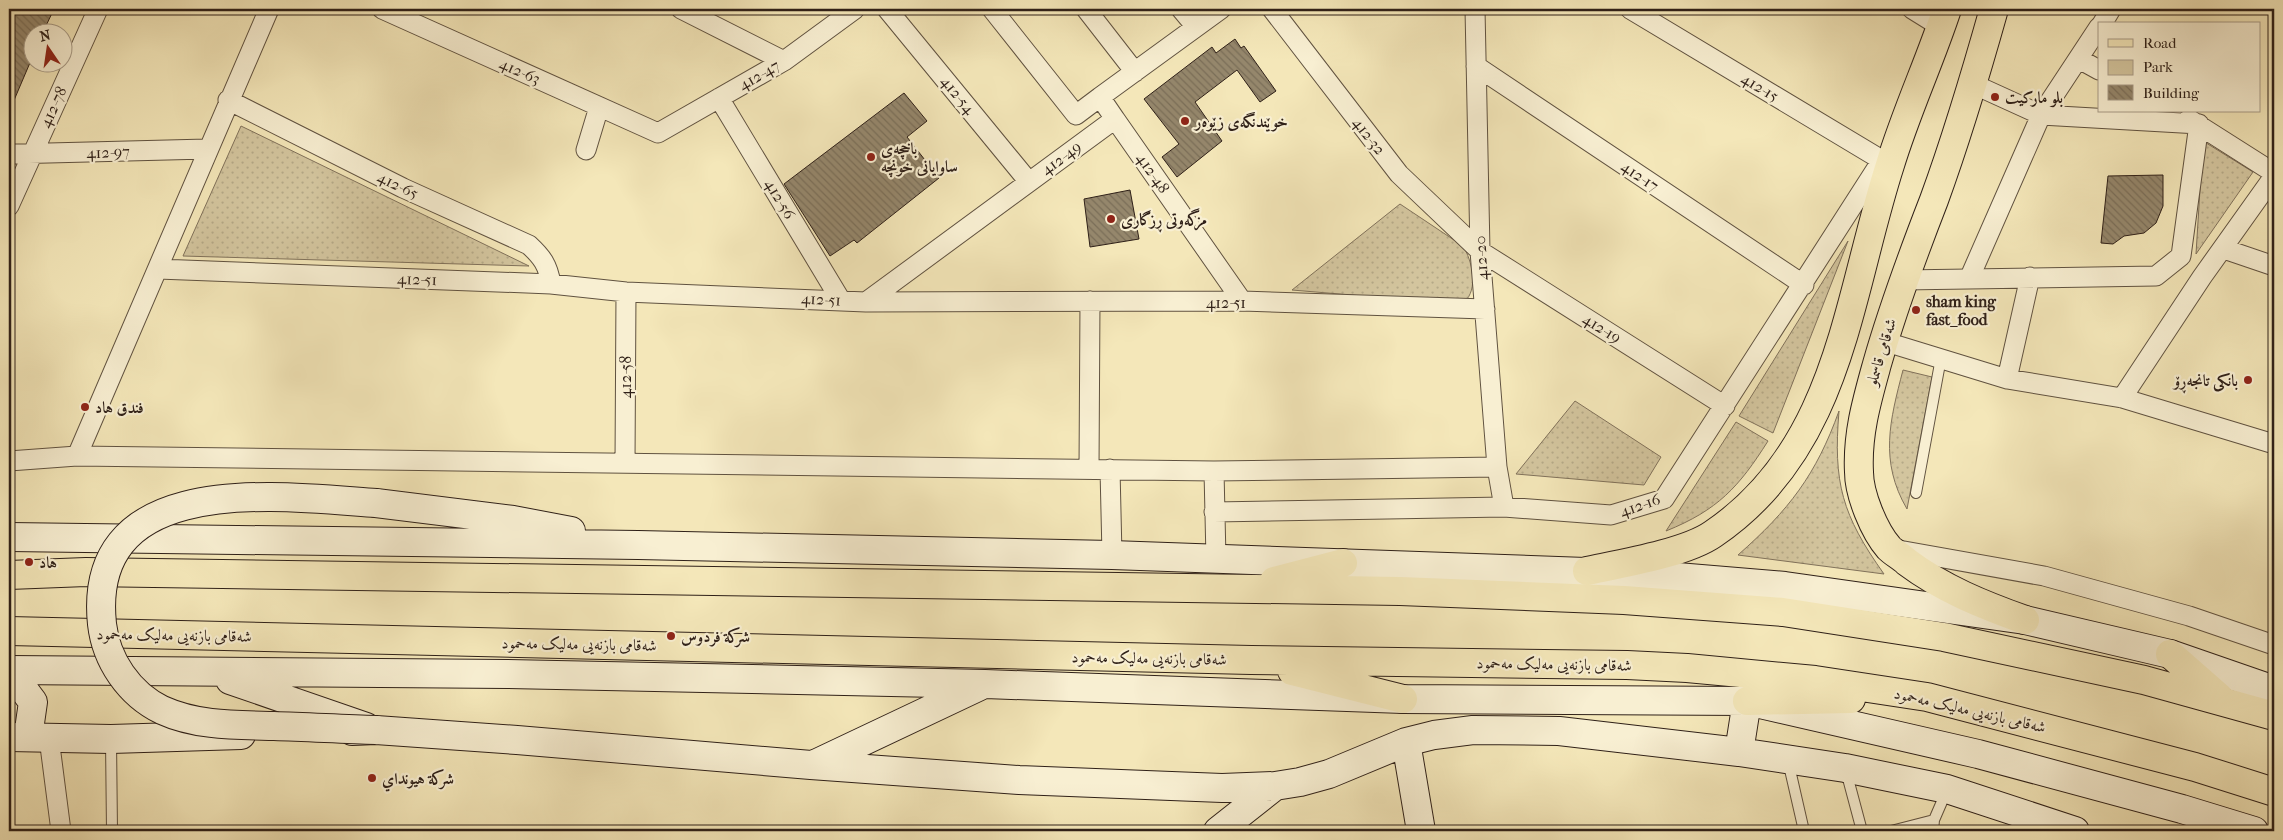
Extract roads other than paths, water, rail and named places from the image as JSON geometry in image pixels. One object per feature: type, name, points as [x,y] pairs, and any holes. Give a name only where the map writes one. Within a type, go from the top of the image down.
[{"type":"main road","name":"شەقامی قاسملو","points":[[1994,9],[1972,84],[1934,198],[1903,280],[1883,341],[1862,418],[1858,474],[1864,499],[1875,524],[1889,548],[1918,570],[1949,589],[1985,606],[2025,620]]},
{"type":"main road","points":[[1586,571],[1680,548],[1711,536],[1737,517],[1784,466],[1800,443],[1832,370],[1846,326],[1886,162],[1944,18]]},
{"type":"main road","points":[[1846,326],[1883,341]]},
{"type":"main road","points":[[638,545],[513,520],[376,503],[263,498],[203,502],[172,508],[144,522],[120,545],[108,568],[101,605],[105,640],[121,675],[140,696],[163,710],[188,719],[219,724],[376,730],[517,740],[811,766],[1019,780],[1222,788],[1275,786],[1329,774],[1406,742],[1434,735],[1473,730],[1514,729],[1567,732],[1787,758],[1845,768],[1947,789],[2075,831]]},
{"type":"main road","points":[[9,537],[638,545],[1112,555],[1586,571],[1784,586],[2025,620],[2170,654],[2274,690]]},
{"type":"main road","points":[[1238,590],[1343,563]]},
{"type":"main road","points":[[9,575],[86,572],[1400,592],[1565,597],[1784,612],[1886,627],[1990,646],[2144,680],[2274,716]]},
{"type":"main road","name":"شەقامی بازنەیی مەلیک مەحمود","points":[[9,631],[1252,660],[1449,662],[1687,668],[1815,680],[1927,697],[2195,767],[2274,792]]},
{"type":"main road","points":[[2170,654],[2224,701]]},
{"type":"main road","points":[[1252,660],[1402,699]]},
{"type":"main road","points":[[9,670],[518,674],[985,684],[1402,699],[1747,701],[1927,697]]},
{"type":"main road","points":[[9,670],[32,702]]},
{"type":"main road","points":[[59,670],[32,702],[29,737],[111,739],[376,730]]},
{"type":"main road","points":[[210,673],[376,730]]},
{"type":"main road","points":[[811,766],[985,684]]},
{"type":"main road","points":[[1739,752],[1747,701]]},
{"type":"main road","points":[[1747,701],[1978,754],[2179,820],[2254,831]]},
{"type":"main road","points":[[1406,742],[1421,831]]},
{"type":"main road","points":[[1218,831],[1275,786]]},
{"type":"main road","points":[[1245,831],[1275,786]]},
{"type":"street","name":"412-78","points":[[9,206],[98,9]]},
{"type":"street","points":[[77,456],[268,9]]},
{"type":"street","name":"412-63","points":[[382,9],[598,107],[658,132]]},
{"type":"street","points":[[681,9],[784,61]]},
{"type":"street","name":"412-47","points":[[658,132],[784,61],[855,9]]},
{"type":"street","name":"412-54","points":[[887,9],[1029,182]]},
{"type":"street","points":[[992,9],[1092,136]]},
{"type":"street","points":[[1086,9],[1135,72]]},
{"type":"street","points":[[1182,9],[1196,27]]},
{"type":"street","points":[[1076,115],[1221,9]]},
{"type":"street","name":"412-32","points":[[1272,9],[1399,174],[1480,251]]},
{"type":"street","name":"412-20","points":[[1475,9],[1480,251],[1497,467],[1504,507]]},
{"type":"street","name":"412-15","points":[[1630,9],[1886,162]]},
{"type":"street","points":[[1912,9],[1944,18]]},
{"type":"street","points":[[2103,22],[2111,9]]},
{"type":"street","points":[[1969,279],[2041,115],[2098,29]]},
{"type":"street","points":[[2078,59],[2098,69]]},
{"type":"street","name":"412-17","points":[[1476,66],[1804,285]]},
{"type":"street","points":[[1972,84],[2041,115],[2199,124]]},
{"type":"street","points":[[1100,97],[1115,119]]},
{"type":"street","name":"412-56","points":[[719,98],[840,299]]},
{"type":"street","name":"412-65","points":[[228,100],[403,188],[529,245],[544,259],[549,270],[551,284]]},
{"type":"street","points":[[586,150],[598,107]]},
{"type":"street","points":[[2122,398],[2202,277],[2224,249],[2274,175],[2199,124],[2177,112]]},
{"type":"street","name":"412-49","points":[[866,302],[1115,119]]},
{"type":"street","name":"412-48","points":[[1115,119],[1242,301]]},
{"type":"street","points":[[1903,280],[2156,276],[2181,256],[2199,124]]},
{"type":"street","name":"412-97","points":[[9,154],[207,149]]},
{"type":"street","name":"412-16","points":[[1214,512],[1504,507],[1611,515],[1664,500],[1886,162]]},
{"type":"street","points":[[2224,249],[2274,266]]},
{"type":"street","name":"412-19","points":[[1480,251],[1725,406]]},
{"type":"street","name":"412-51","points":[[158,269],[551,284],[626,292],[840,299],[866,302],[1242,301],[1485,309]]},
{"type":"street","points":[[2007,379],[2030,278]]},
{"type":"street","name":"412-58","points":[[625,463],[626,292]]},
{"type":"street","points":[[1089,469],[1090,302]]},
{"type":"street","points":[[1883,341],[2007,379],[2122,398],[2274,444]]},
{"type":"street","points":[[9,461],[77,456],[1214,470],[1497,467]]},
{"type":"street","points":[[1110,469],[1112,555]]},
{"type":"street","points":[[1214,470],[1216,559]]},
{"type":"street","points":[[1889,548],[2044,576],[2188,616],[2274,645]]},
{"type":"street","points":[[29,737],[61,831]]},
{"type":"lane","points":[[1916,493],[1941,358]]},
{"type":"lane","points":[[111,739],[112,831]]},
{"type":"lane","points":[[1787,758],[1804,831]]},
{"type":"lane","points":[[1845,768],[1862,831]]},
{"type":"lane","points":[[1933,831],[1934,820],[1947,789]]},
{"type":"lane","points":[[1891,831],[1934,820]]},
{"type":"place","name":"بلو ماركيت","points":[[1995,97]]},
{"type":"place","name":"خوێندنگەی زێوەر","points":[[1185,121]]},
{"type":"place","name":"باخچەی ساوایانی خونچە","points":[[871,157]]},
{"type":"place","name":"مزگەوتی ڕزگاری","points":[[1111,219]]},
{"type":"place","name":"sham king fast_food","points":[[1916,310]]},
{"type":"place","name":"بانکی تانجەڕۆ","points":[[2248,380]]},
{"type":"place","name":"فندق هاد","points":[[85,407]]},
{"type":"place","name":"هاد","points":[[29,562]]},
{"type":"place","name":"شركة فردوس","points":[[671,636]]},
{"type":"place","name":"شركة هيونداي","points":[[372,778]]}]
